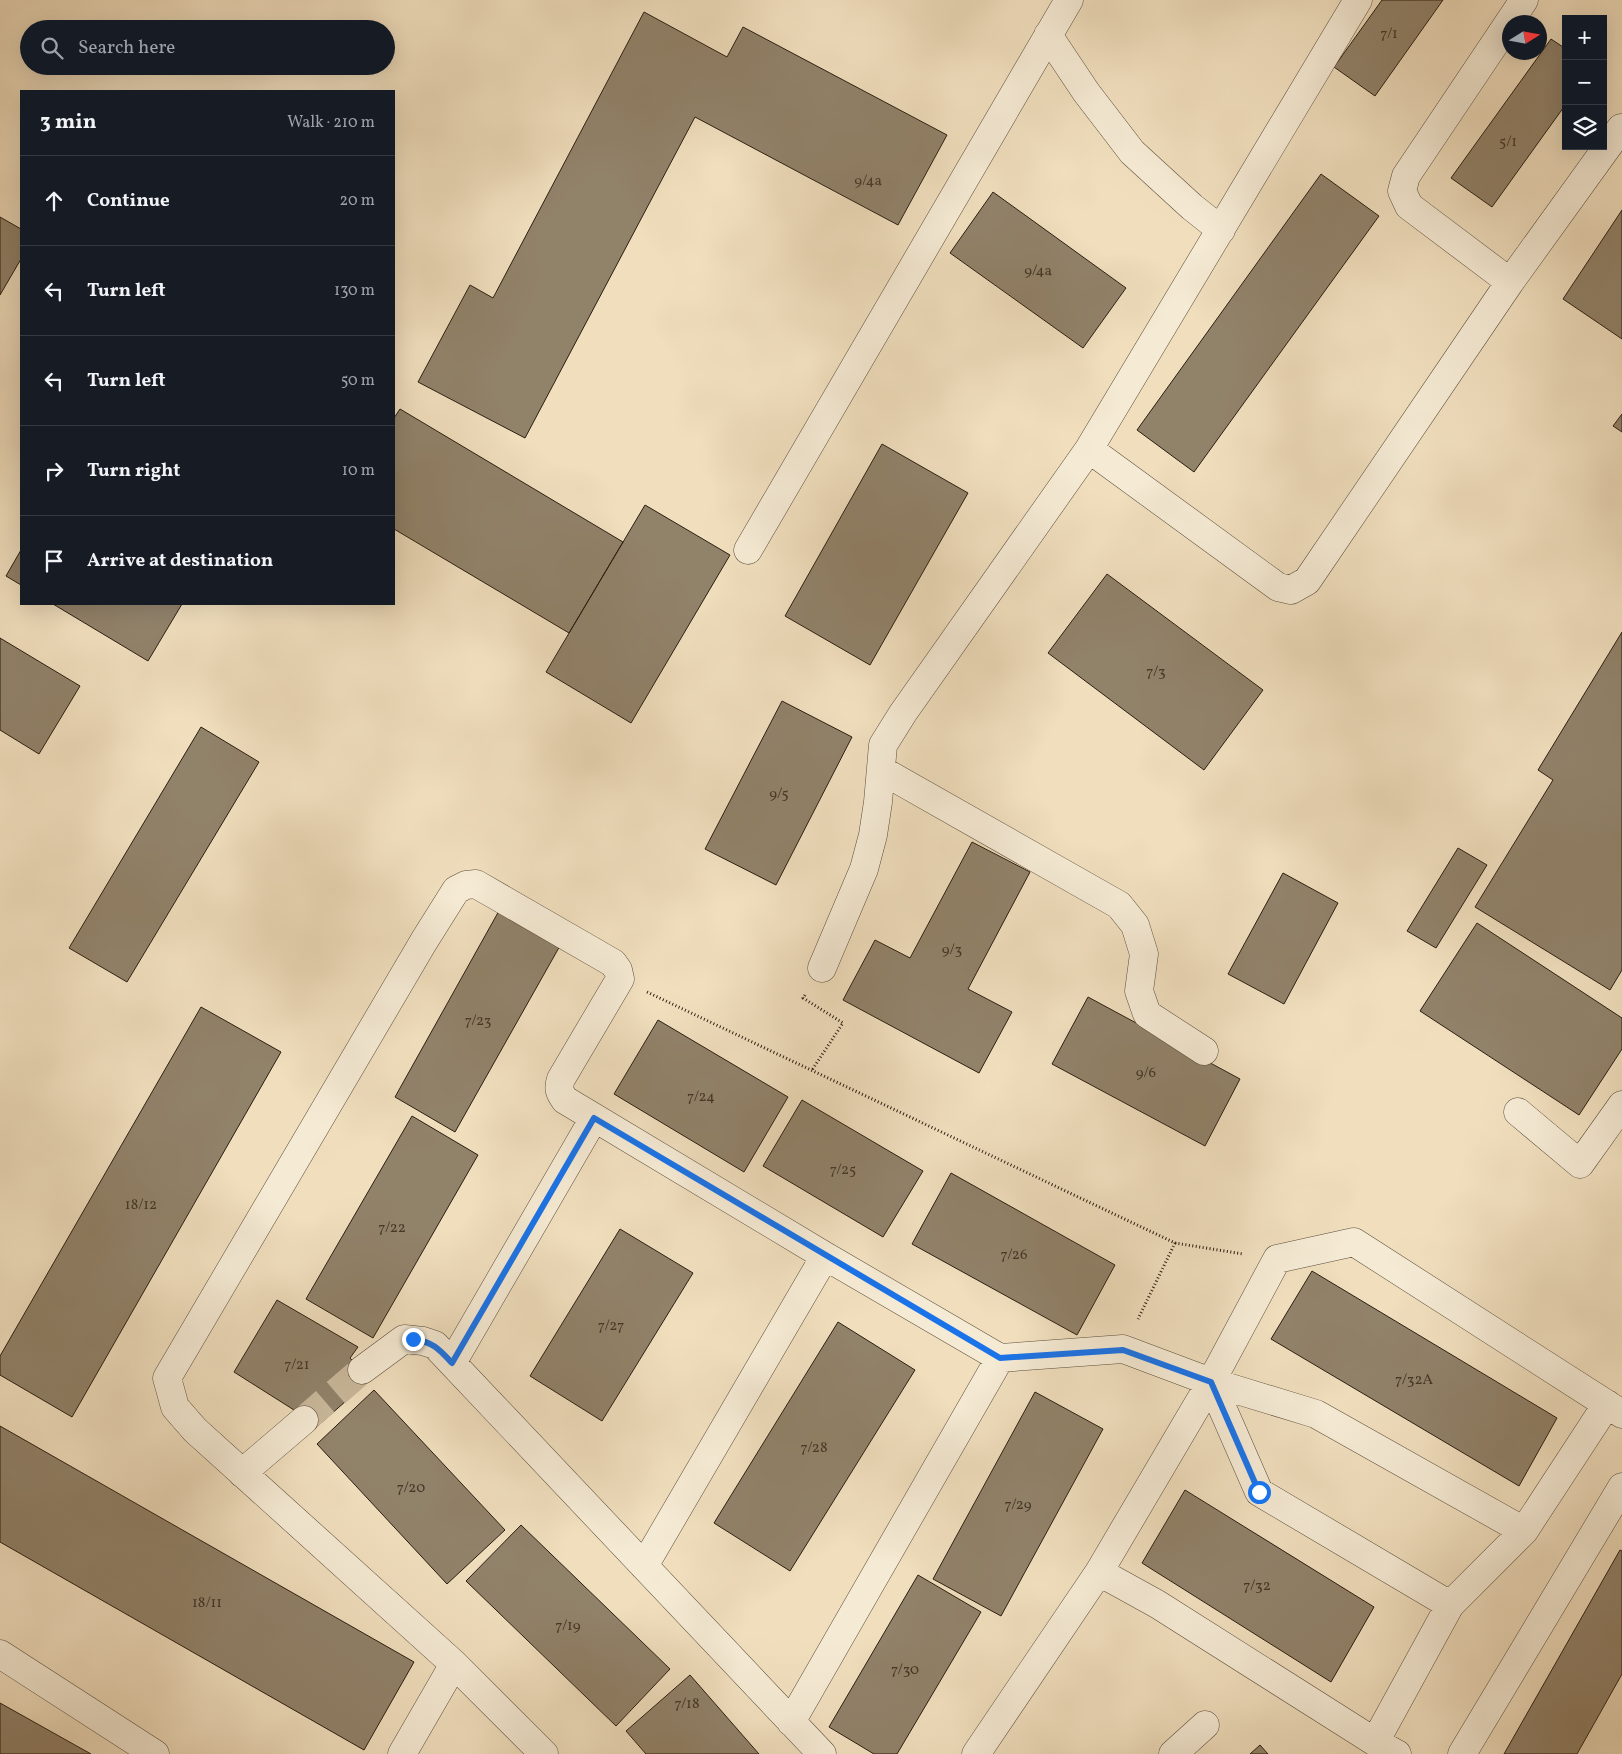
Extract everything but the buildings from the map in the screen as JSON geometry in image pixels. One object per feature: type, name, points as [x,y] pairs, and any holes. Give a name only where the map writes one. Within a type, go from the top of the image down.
[{"type":"street","points":[[748,550],[1069,0]]},
{"type":"street","points":[[822,968],[864,869],[873,835],[883,745],[903,713],[1089,449],[1358,0]]},
{"type":"street","points":[[1510,282],[1409,206],[1402,191],[1406,176],[1524,0]]},
{"type":"street","points":[[1048,35],[1086,92],[1132,152],[1192,207],[1221,230]]},
{"type":"street","points":[[1089,449],[1278,587],[1292,590],[1307,581],[1510,282],[1622,128]]},
{"type":"street","points":[[881,770],[1119,905],[1134,925],[1144,954],[1140,991],[1147,1014],[1204,1051]]},
{"type":"street","points":[[544,1754],[454,1664],[195,1430],[175,1407],[167,1378],[424,941],[456,890],[466,885],[476,884],[613,963],[618,970],[620,979],[561,1079],[559,1088],[560,1094],[565,1100],[594,1118],[1000,1358],[1123,1350],[1211,1382],[1316,1414],[1524,1531]]},
{"type":"street","points":[[1518,1112],[1580,1164],[1622,1105]]},
{"type":"street","points":[[452,1363],[594,1118]]},
{"type":"street","points":[[976,1754],[1099,1572],[1211,1382],[1277,1259],[1354,1242],[1614,1409],[1524,1531],[1450,1605],[1386,1748],[1157,1604],[1099,1572]]},
{"type":"street","points":[[644,1566],[825,1256]]},
{"type":"street","points":[[362,1370],[404,1339],[423,1340],[435,1345],[822,1754]]},
{"type":"street","points":[[791,1722],[1000,1358]]},
{"type":"street","points":[[1211,1382],[1259,1492],[1450,1605]]},
{"type":"street","points":[[242,1473],[304,1420]]},
{"type":"street","points":[[1462,1754],[1622,1487]]},
{"type":"street","points":[[0,1654],[155,1754]]},
{"type":"street","points":[[402,1754],[454,1664]]},
{"type":"street","points":[[1173,1754],[1205,1725]]},
{"type":"path","points":[[812,1070],[843,1023],[803,998],[822,968]]},
{"type":"path","points":[[620,979],[1175,1243],[1277,1259]]},
{"type":"path","points":[[1123,1350],[1175,1243]]},
{"type":"tunnel","points":[[304,1420],[362,1370]]},
{"type":"route","points":[[413,1339],[423,1340],[435,1345],[452,1363],[594,1118],[1000,1358],[1123,1350],[1211,1382],[1259,1492]]}]
